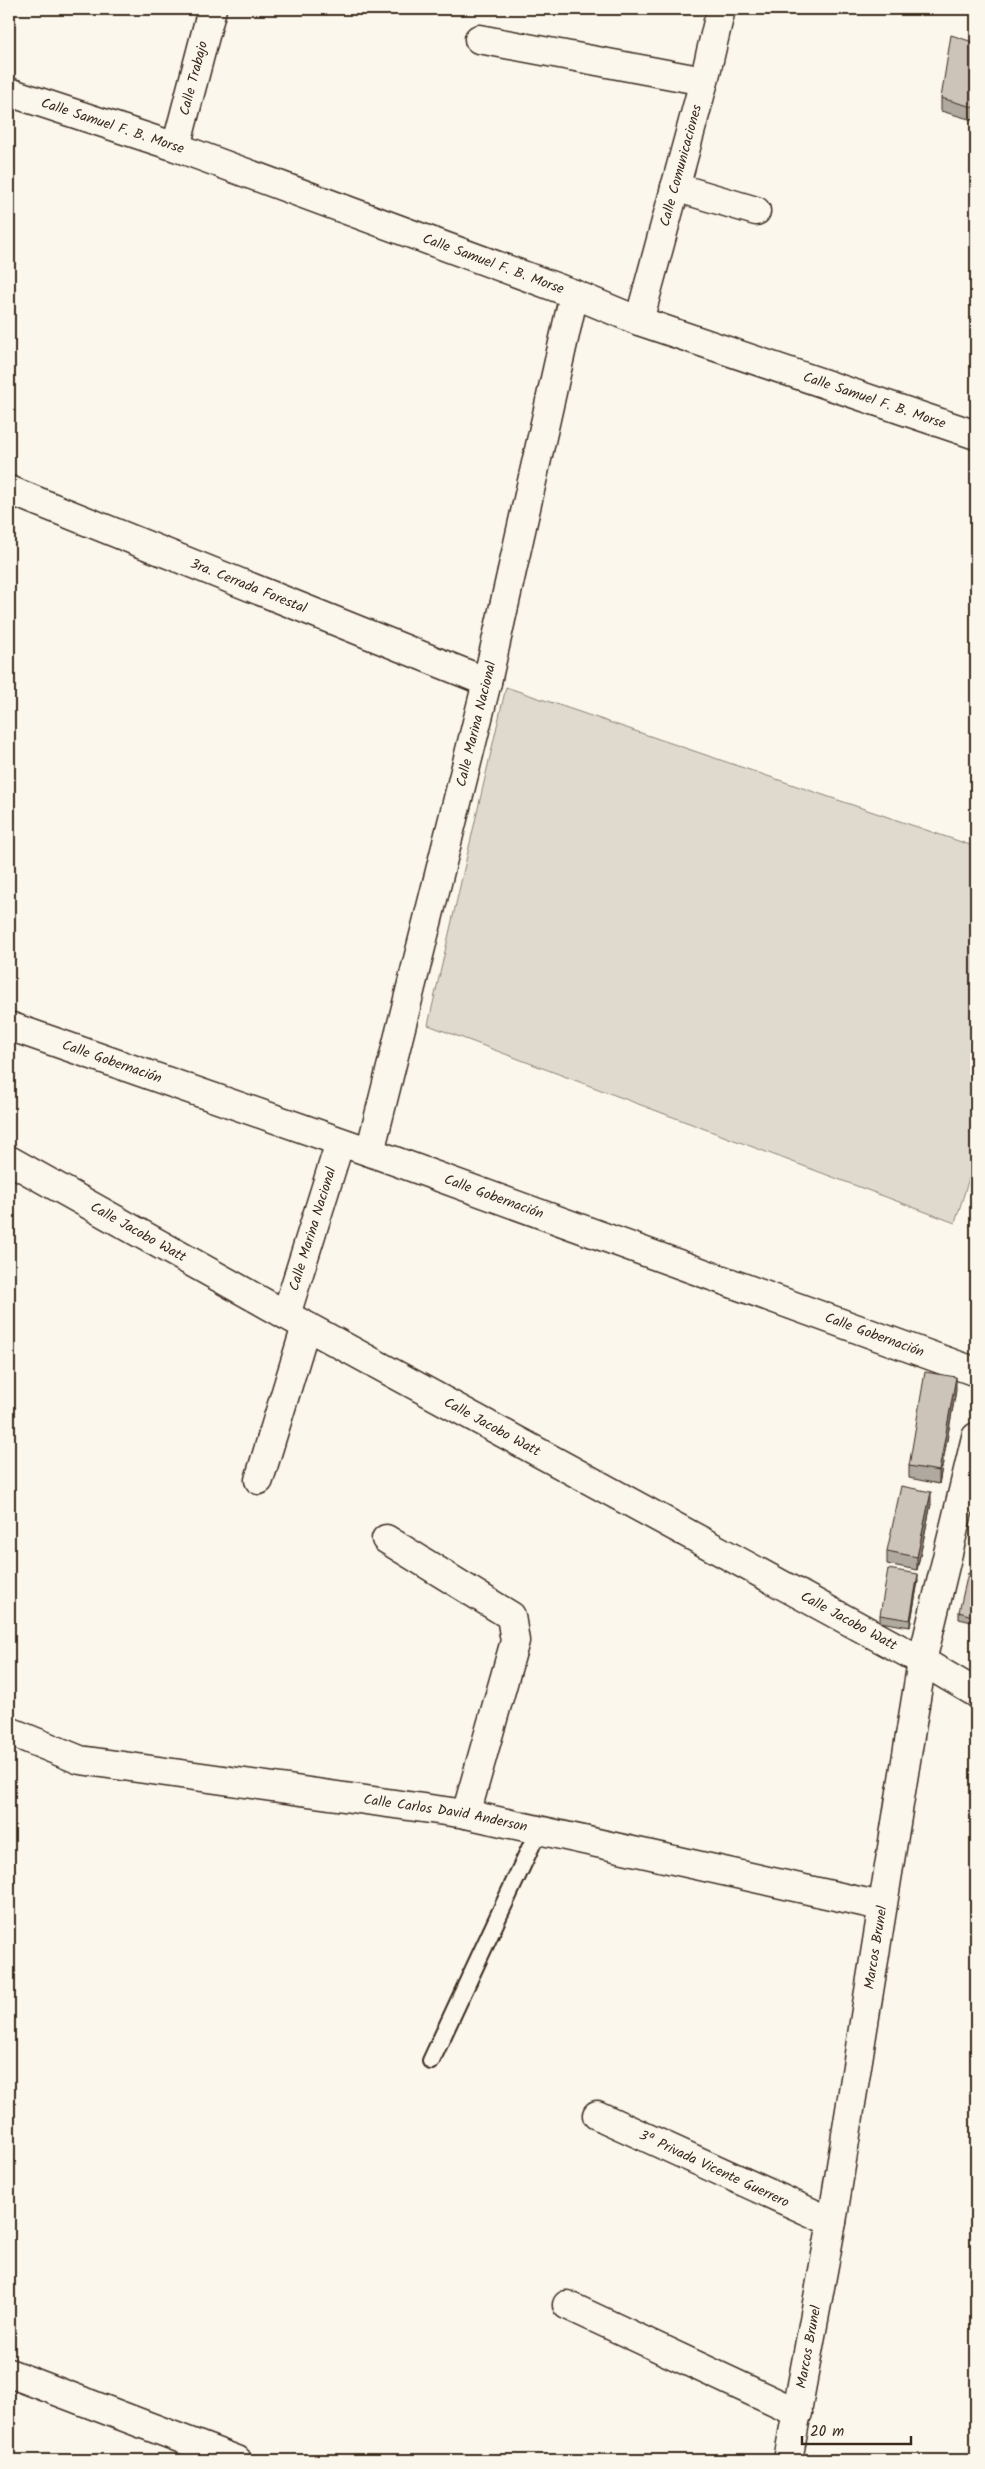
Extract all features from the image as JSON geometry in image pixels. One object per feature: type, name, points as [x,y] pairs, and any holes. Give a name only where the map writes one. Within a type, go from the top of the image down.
[{"type":"street","name":"Calle Trabajo","points":[[176,147],[212,9]]},
{"type":"street","name":"Calle Comunicaciones","points":[[639,321],[704,81],[721,9]]},
{"type":"street","points":[[479,39],[704,81]]},
{"type":"street","name":"Calle Samuel F. B. Morse","points":[[9,92],[176,147],[574,294],[639,321],[976,436]]},
{"type":"street","points":[[675,187],[756,211]]},
{"type":"street","name":"Calle Marina Nacional","points":[[370,1152],[487,682],[574,294]]},
{"type":"street","name":"3ra. Cerrada Forestal","points":[[9,490],[487,682]]},
{"type":"street","name":"Calle Gobernación","points":[[9,1026],[370,1152],[976,1372]]},
{"type":"street","name":"Calle Marina Nacional","points":[[259,1480],[340,1142]]},
{"type":"street","name":"Calle Jacobo Watt","points":[[9,1160],[296,1320],[922,1661],[976,1693]]},
{"type":"street","name":"Marcos Brunel","points":[[788,2460],[832,2222],[881,1906],[922,1661],[976,1437]]},
{"type":"street","points":[[386,1539],[511,1616],[515,1641],[466,1814]]},
{"type":"street","name":"Calle Carlos David Anderson","points":[[9,1731],[80,1760],[466,1814],[881,1906]]},
{"type":"street","name":"3ª Privada Vicente Guerrero","points":[[597,2115],[832,2222]]},
{"type":"street","points":[[566,2305],[798,2413]]},
{"type":"street","points":[[9,2373],[237,2460]]},
{"type":"lane","points":[[431,2061],[540,1829]]},
{"type":"shaded area","points":[[506,687],[976,847],[976,1156],[955,1223],[428,1025]]},
{"type":"building","points":[[951,35],[976,43],[976,108],[941,98]]},
{"type":"building","points":[[976,801],[976,816],[972,815]]},
{"type":"building","points":[[925,1372],[956,1377],[939,1471],[909,1466]]},
{"type":"building","points":[[901,1486],[931,1492],[917,1557],[887,1551]]},
{"type":"building","points":[[888,1569],[918,1574],[910,1620],[880,1615]]},
{"type":"building","points":[[968,1573],[976,1575],[976,1617],[959,1612]]}]
